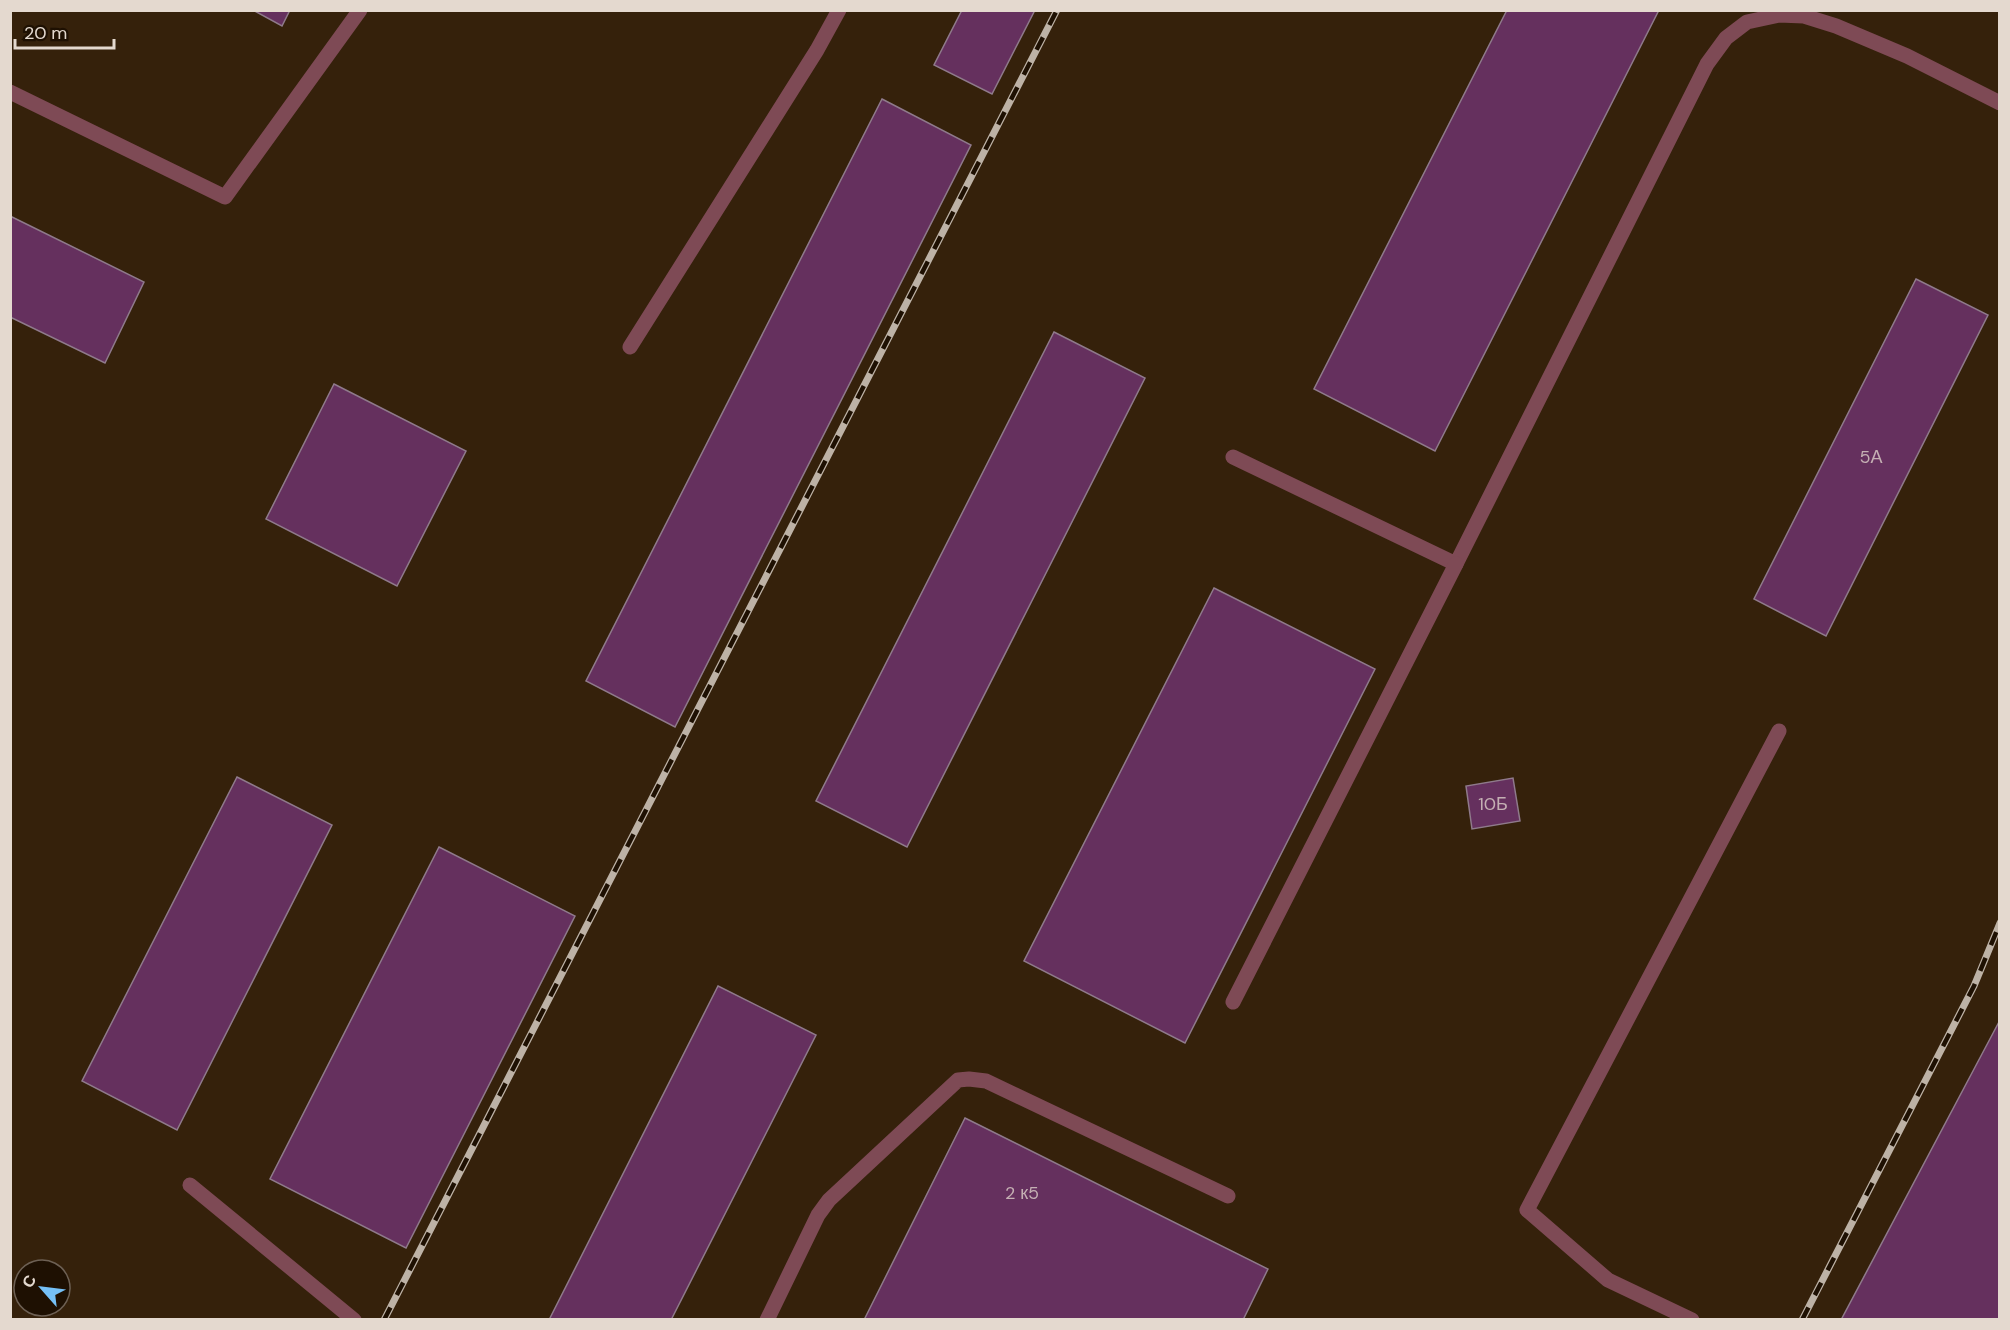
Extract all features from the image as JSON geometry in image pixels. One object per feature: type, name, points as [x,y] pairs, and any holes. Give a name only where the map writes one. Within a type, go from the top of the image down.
[{"type":"lane","points":[[10,92],[225,197],[360,10]]},
{"type":"lane","points":[[630,347],[811,60],[839,10]]},
{"type":"lane","points":[[1233,1002],[1707,64],[1726,38],[1747,22],[1779,15],[1804,16],[1836,26],[1907,56],[2000,103]]},
{"type":"lane","points":[[1233,457],[1456,564]]},
{"type":"lane","points":[[1692,1320],[1608,1280],[1527,1210],[1779,731]]},
{"type":"lane","points":[[767,1320],[818,1215],[829,1200],[958,1080],[969,1078],[986,1080],[1228,1196]]},
{"type":"lane","points":[[190,1185],[354,1320]]},
{"type":"shaded area","points":[[10,11],[1999,11],[1999,1319],[11,1319]]},
{"type":"building","points":[[253,10],[290,10],[282,26]]},
{"type":"building","points":[[962,10],[1035,10],[992,94],[934,65]]},
{"type":"building","points":[[1507,10],[1659,10],[1435,451],[1314,389]]},
{"type":"building","points":[[882,99],[971,145],[675,727],[586,681]]},
{"type":"building","points":[[10,216],[144,282],[105,363],[10,317]]},
{"type":"building","points":[[1916,279],[1988,315],[1826,636],[1754,599]]},
{"type":"building","points":[[1054,332],[1145,378],[907,847],[816,801]]},
{"type":"building","points":[[334,384],[466,451],[397,586],[266,519]]},
{"type":"building","points":[[1214,588],[1375,669],[1185,1043],[1024,961]]},
{"type":"building","points":[[237,777],[332,825],[177,1130],[82,1081]]},
{"type":"building","points":[[1513,778],[1520,821],[1472,829],[1466,786]]},
{"type":"building","points":[[439,847],[575,916],[406,1248],[270,1179]]},
{"type":"building","points":[[718,986],[816,1035],[671,1320],[549,1320]]},
{"type":"building","points":[[2000,1020],[2000,1320],[1841,1320]]},
{"type":"building","points":[[965,1118],[1268,1269],[1243,1320],[864,1320]]},
{"type":"railway","points":[[384,1320],[1057,10]]},
{"type":"railway","points":[[1802,1320],[1974,986],[2000,923]]}]
